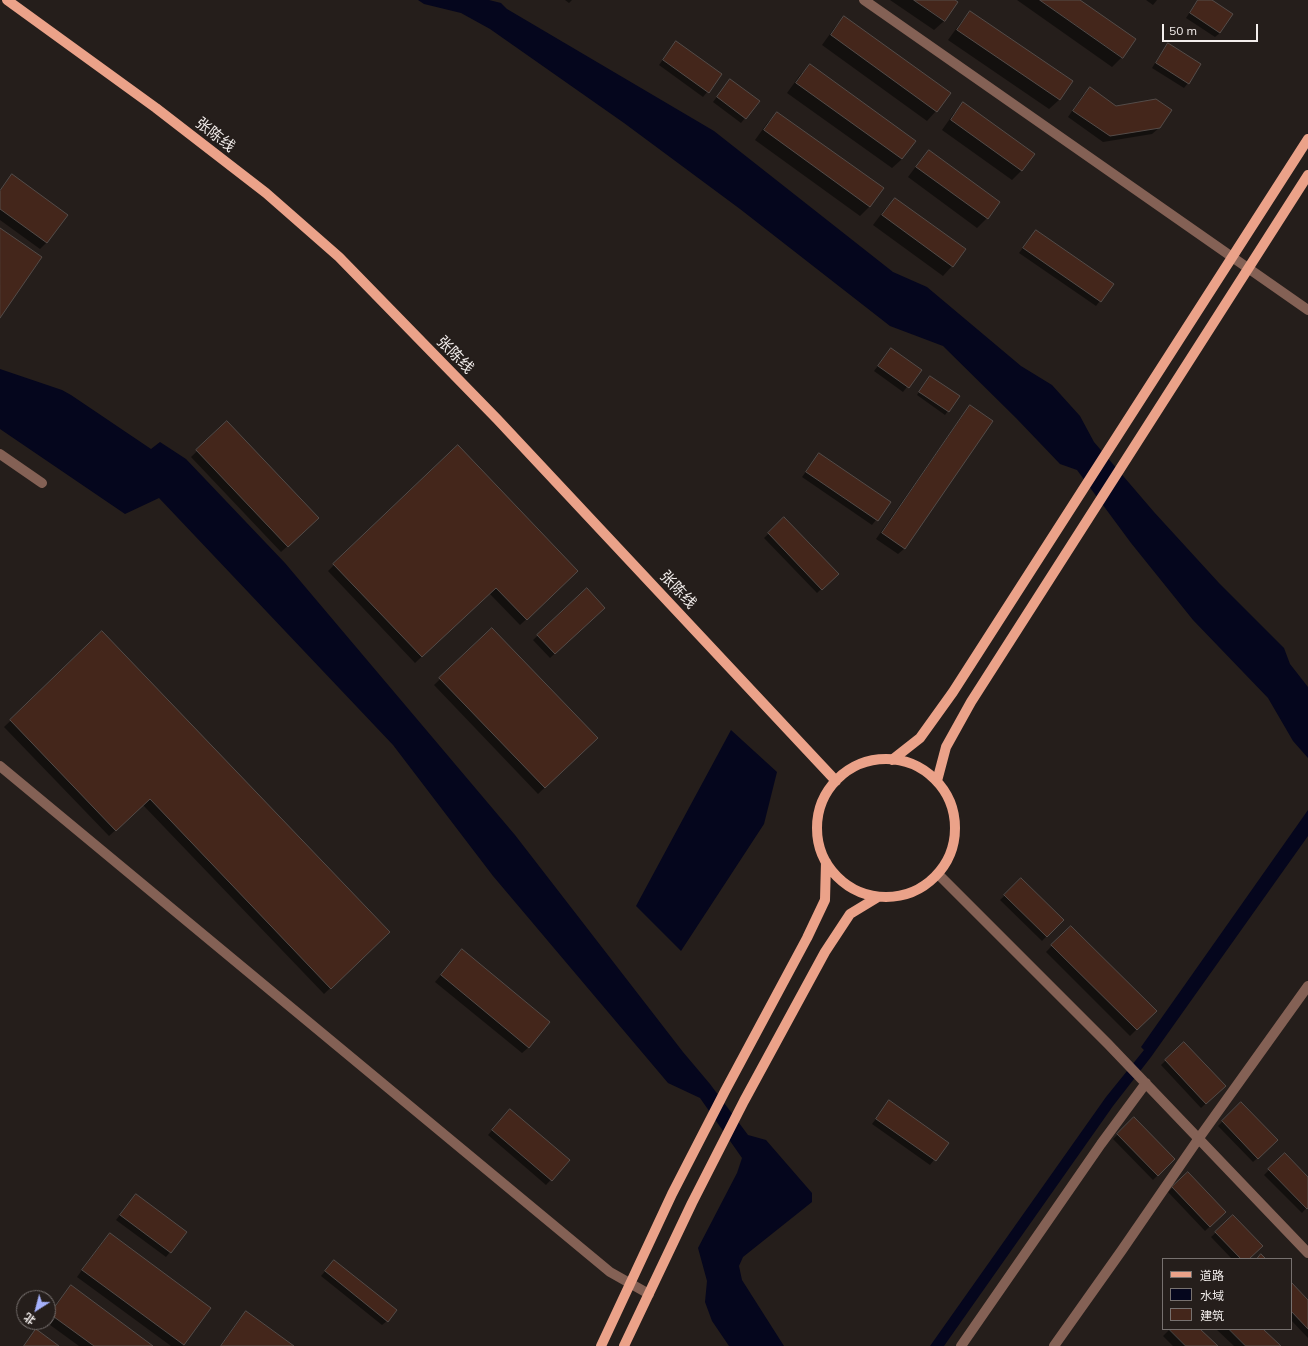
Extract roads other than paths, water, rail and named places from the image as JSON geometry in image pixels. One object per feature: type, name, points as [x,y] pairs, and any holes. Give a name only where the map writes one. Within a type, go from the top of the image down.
[{"type":"main road","name":"张陈线","points":[[7,0],[156,108],[248,179],[339,257],[497,419],[836,781]]},
{"type":"main road","points":[[892,760],[920,738],[954,692],[1308,139]]},
{"type":"main road","points":[[937,781],[946,748],[957,724],[1308,175]]},
{"type":"main road","points":[[883,759],[892,760],[900,760],[919,767],[937,781],[950,802],[956,825],[954,843],[949,859],[938,874],[927,885],[908,894],[878,897],[855,890],[837,877],[826,862],[819,847],[817,831],[819,810],[829,788],[846,772],[863,763],[883,759]]},
{"type":"main road","points":[[601,1346],[676,1187],[725,1091],[810,932],[825,900],[826,862]]},
{"type":"main road","points":[[624,1346],[692,1203],[740,1108],[825,952],[850,914],[878,897]]},
{"type":"street","points":[[864,0],[1308,310]]},
{"type":"street","points":[[0,454],[42,483]]},
{"type":"street","points":[[0,766],[610,1272],[649,1294]]},
{"type":"street","points":[[938,874],[1108,1044],[1308,1253]]},
{"type":"street","points":[[1054,1346],[1199,1138],[1308,986]]},
{"type":"street","points":[[961,1346],[1101,1144],[1146,1083]]},
{"type":"water","points":[[418,0],[489,0],[501,3],[507,9],[714,131],[893,272],[927,287],[1021,366],[1052,385],[1080,416],[1094,442],[1154,512],[1219,583],[1284,648],[1290,664],[1308,687],[1308,758],[1293,741],[1268,698],[1193,620],[1131,543],[1077,470],[1060,464],[943,346],[890,326],[740,209],[624,123],[490,29],[461,13],[424,4]]},
{"type":"water","points":[[0,369],[62,390],[151,449],[160,442],[186,459],[285,563],[515,835],[683,1052],[710,1084],[748,1135],[766,1140],[812,1193],[812,1202],[743,1257],[739,1266],[742,1280],[784,1346],[729,1346],[712,1321],[705,1302],[707,1281],[698,1248],[737,1173],[742,1158],[700,1098],[668,1083],[493,876],[393,745],[159,498],[125,514],[0,429]]},
{"type":"water","points":[[731,730],[777,772],[764,824],[681,951],[636,906]]},
{"type":"water","points":[[1308,810],[1308,836],[1151,1057],[1113,1106],[944,1346],[930,1346],[1106,1097],[1144,1050],[1141,1047]]}]
